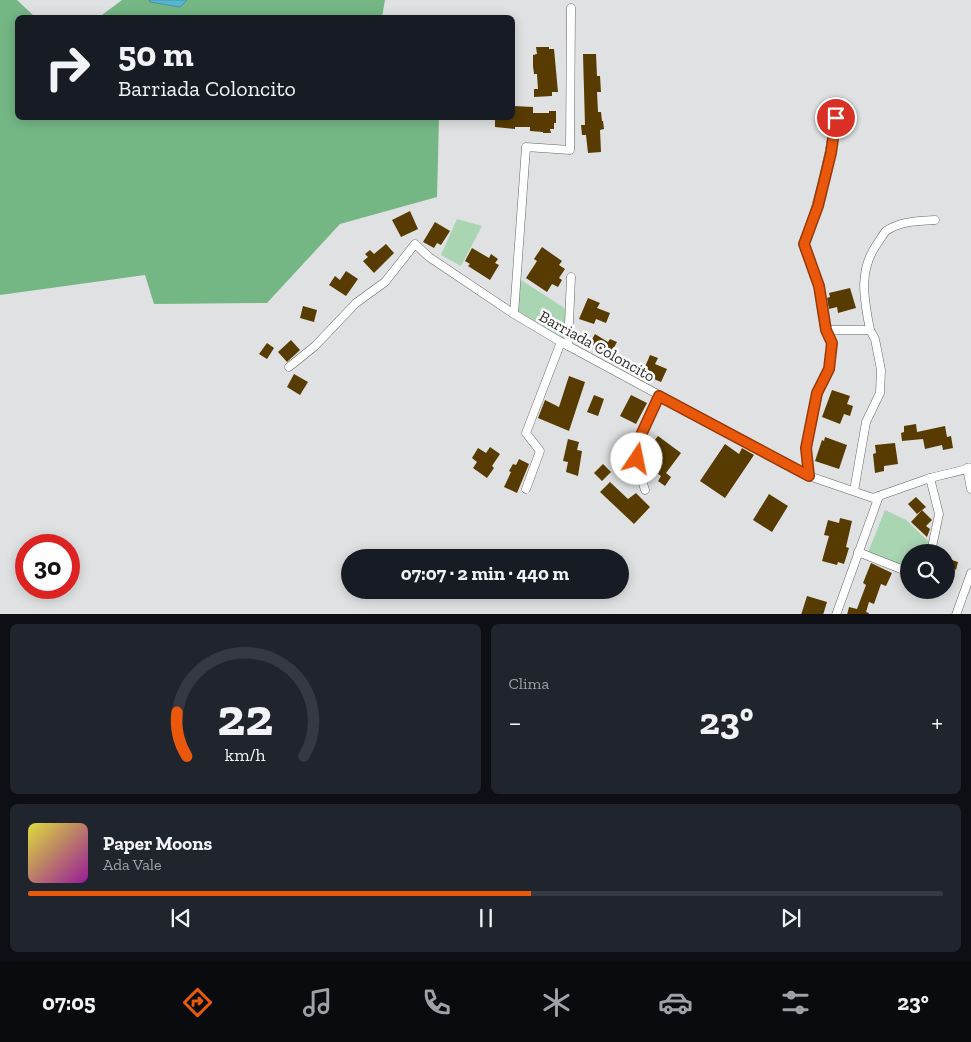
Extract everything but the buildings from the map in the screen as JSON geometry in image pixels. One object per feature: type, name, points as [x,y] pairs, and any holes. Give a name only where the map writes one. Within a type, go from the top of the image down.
[{"type":"street","points":[[514,314],[526,147],[570,150],[571,8]]},
{"type":"street","points":[[809,476],[806,448],[817,393],[829,369],[832,343],[826,330],[819,286],[804,244],[818,206],[831,153],[836,118]]},
{"type":"street","points":[[854,491],[866,422],[880,393],[881,370],[875,339],[870,330],[863,293],[867,264],[875,247],[886,231],[905,223],[935,220]]},
{"type":"street","name":"Barriada Coloncito","points":[[289,367],[315,346],[356,303],[385,282],[416,244],[429,257],[514,314],[564,344],[659,396],[809,476],[873,498],[879,496]]},
{"type":"street","points":[[526,489],[540,451],[526,433],[564,344],[571,277]]},
{"type":"street","points":[[826,330],[870,330]]},
{"type":"street","points":[[645,490],[635,448],[659,396]]},
{"type":"street","points":[[836,614],[879,496],[930,478],[969,468],[971,489]]},
{"type":"street","points":[[930,478],[939,514],[933,544]]},
{"type":"street","points":[[858,552],[900,569]]},
{"type":"street","points":[[956,614],[971,574]]},
{"type":"green space","points":[[0,0],[17,0],[33,15],[15,15],[15,120],[439,120],[437,197],[340,224],[267,303],[154,304],[145,275],[0,295]]},
{"type":"green space","points":[[122,0],[149,0],[150,2],[180,7],[187,0],[385,0],[382,15],[102,15]]},
{"type":"green space","points":[[457,219],[482,226],[461,266],[441,255]]},
{"type":"green space","points":[[521,280],[566,309],[564,340],[517,311]]},
{"type":"green space","points":[[885,510],[906,520],[928,541],[928,544],[900,544],[900,567],[867,555]]},
{"type":"water","points":[[149,0],[187,0],[180,7],[150,2]]},
{"type":"route","points":[[637,459],[635,448],[659,396],[809,476],[806,448],[817,393],[829,369],[832,343],[826,330],[819,286],[804,244],[818,206],[831,153],[836,118]]}]
